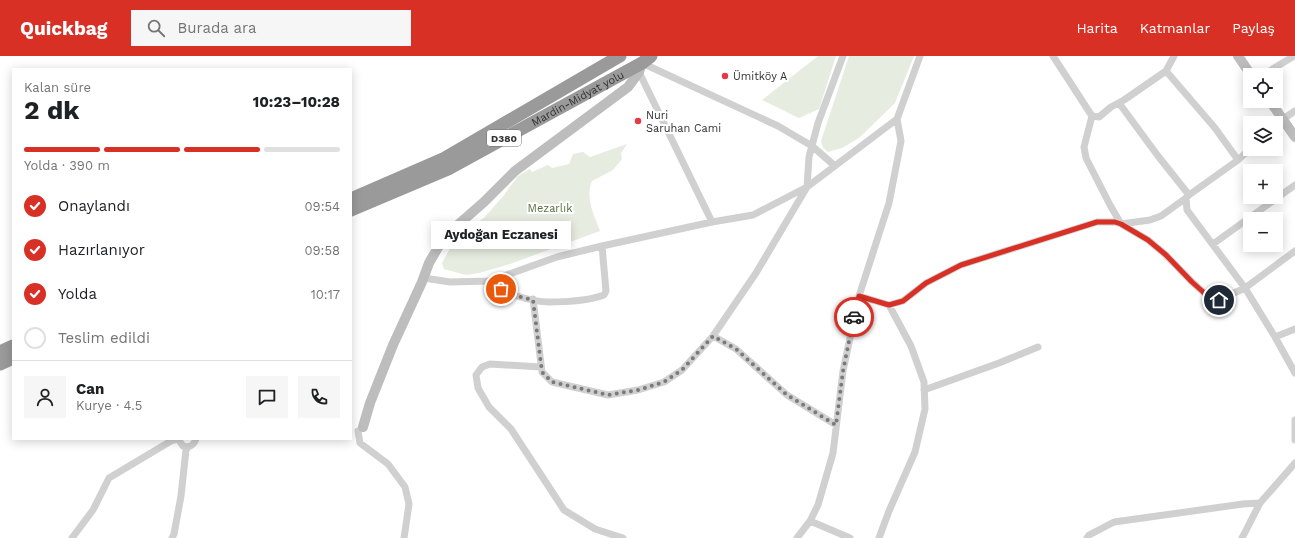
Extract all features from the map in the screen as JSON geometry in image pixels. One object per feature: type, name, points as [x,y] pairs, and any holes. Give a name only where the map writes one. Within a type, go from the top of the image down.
[{"type":"highway","name":"Mardin-Midyat yolu","points":[[352,199],[444,159],[620,56]]},
{"type":"highway","name":"Mardin-Midyat yolu","points":[[352,210],[448,169],[644,64]]},
{"type":"highway","points":[[0,352],[12,346]]},
{"type":"highway","points":[[0,364],[12,358]]},
{"type":"street","points":[[533,300],[542,372],[552,382],[608,395],[638,390],[664,382],[682,370],[713,336],[756,273],[807,187],[809,157],[818,124],[843,56]]},
{"type":"street","points":[[797,538],[810,521],[818,505],[833,454],[843,371],[859,296],[889,203],[901,141],[897,119],[920,56]]},
{"type":"street","points":[[1053,56],[1092,116],[1084,147],[1086,158],[1121,224]]},
{"type":"street","points":[[1092,116],[1099,117],[1111,106],[1119,103],[1166,71],[1174,56]]},
{"type":"street","points":[[1238,56],[1246,68]]},
{"type":"street","points":[[1274,68],[1294,56]]},
{"type":"street","points":[[644,64],[778,126],[812,146],[835,166]]},
{"type":"street","points":[[644,64],[712,222]]},
{"type":"street","points":[[404,538],[407,527],[409,504],[405,487],[388,464],[360,443],[357,430],[393,345],[424,278],[429,263],[444,237],[484,202],[515,171],[628,87],[644,64]]},
{"type":"street","points":[[1166,71],[1215,128],[1238,160]]},
{"type":"street","points":[[1119,103],[1188,196],[1187,210],[1245,288],[1263,316],[1295,373]]},
{"type":"street","points":[[1283,120],[1295,111]]},
{"type":"street","points":[[424,278],[450,282],[490,281],[557,257],[712,222],[754,215],[807,187],[897,119]]},
{"type":"street","points":[[1283,125],[1295,137]]},
{"type":"street","points":[[1121,224],[1150,220],[1161,216],[1243,155]]},
{"type":"street","points":[[1213,244],[1295,185]]},
{"type":"street","points":[[859,296],[889,305],[903,301],[926,283],[961,265],[1097,222],[1115,222],[1121,224],[1148,240],[1166,255],[1211,299],[1219,300],[1245,288],[1295,251]]},
{"type":"street","points":[[490,281],[493,285],[509,294],[548,302],[591,299],[604,295],[606,291],[602,246]]},
{"type":"street","points":[[879,538],[889,511],[915,452],[925,409],[924,382],[911,346],[889,305]]},
{"type":"street","points":[[1275,338],[1295,329]]},
{"type":"street","points":[[713,336],[736,349],[787,395],[836,425]]},
{"type":"street","points":[[924,390],[999,363],[1038,347]]},
{"type":"street","points":[[541,367],[490,364],[482,367],[476,375],[478,388],[489,407],[511,429],[564,510],[595,529],[623,538]]},
{"type":"street","points":[[1295,420],[1295,440]]},
{"type":"street","points":[[72,538],[93,510],[109,478],[174,440]]},
{"type":"street","points":[[179,440],[183,446],[188,447]]},
{"type":"street","points":[[172,538],[181,496],[186,450],[195,440]]},
{"type":"street","points":[[1242,538],[1260,503],[1295,463]]},
{"type":"street","points":[[1087,538],[1089,535],[1114,522],[1243,504],[1260,503]]},
{"type":"street","points":[[810,521],[850,538]]},
{"type":"green space","points":[[818,56],[836,56],[819,109],[799,118],[762,100]]},
{"type":"green space","points":[[849,56],[914,56],[895,103],[859,138],[842,148],[828,152],[823,148],[821,141]]},
{"type":"green space","name":"Mezarlık","points":[[627,144],[621,153],[622,159],[613,170],[592,181],[590,187],[589,194],[591,206],[600,231],[507,265],[479,273],[466,275],[444,269],[442,263],[453,243],[460,234],[484,218],[518,176],[530,169],[532,172],[548,165],[552,168],[569,164],[573,154],[583,152],[590,157]]},
{"type":"way so far","points":[[501,289],[509,294],[533,300],[542,372],[552,382],[608,395],[638,390],[664,382],[682,370],[713,336],[736,349],[787,395],[836,425],[843,371],[854,317]]},
{"type":"place","name":"Ümitköy A","points":[[725,76]]},
{"type":"place","name":"Nuri Saruhan Cami","points":[[638,121]]},
{"type":"place","name":"Aydoğan Eczanesi","points":[[501,289]]},
{"type":"route","points":[[854,317],[859,296],[889,305],[903,301],[926,283],[961,265],[1097,222],[1115,222],[1121,224],[1148,240],[1166,255],[1211,299],[1219,300]]}]
